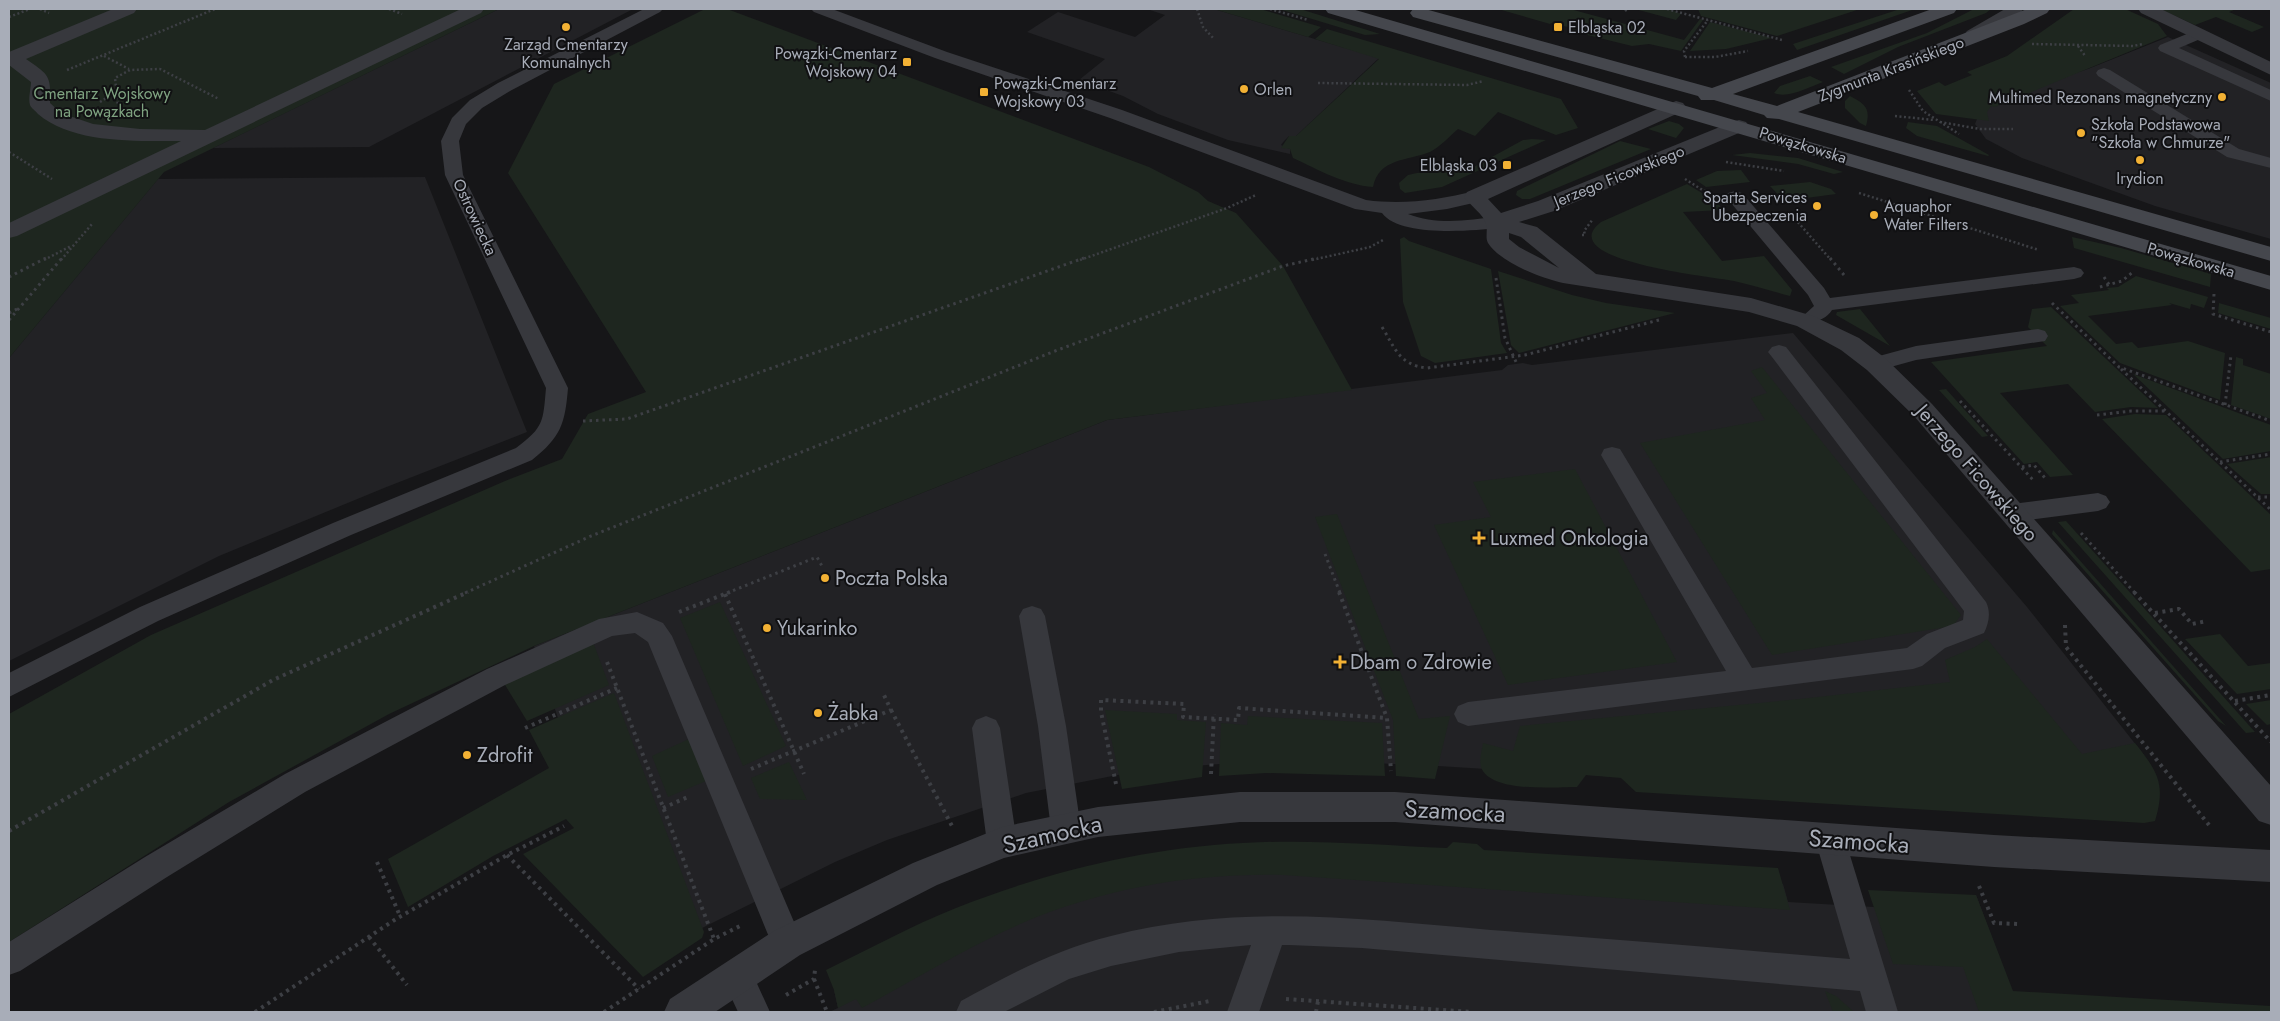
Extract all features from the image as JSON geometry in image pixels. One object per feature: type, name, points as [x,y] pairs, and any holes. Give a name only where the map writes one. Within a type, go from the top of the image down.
[{"type":"main road","name":"Powązkowska","points":[[1334,9],[1676,107],[2271,283]]},
{"type":"main road","name":"Powązkowska","points":[[1402,9],[1779,112],[2271,254]]},
{"type":"main road","name":"Zygmunta Krasińskiego","points":[[1676,107],[1948,9]]},
{"type":"main road","name":"Zygmunta Krasińskiego","points":[[1740,126],[1966,40],[2041,9]]},
{"type":"street","points":[[10,58],[128,9]]},
{"type":"street","points":[[9,231],[475,9]]},
{"type":"street","points":[[1966,40],[1984,26],[2002,20],[2013,12],[2014,9]]},
{"type":"street","points":[[2146,9],[2271,69]]},
{"type":"street","points":[[10,58],[36,75],[41,81],[40,105],[54,117],[85,129],[116,134],[205,136]]},
{"type":"street","name":"Jerzego Ficowskiego","points":[[1676,107],[1475,197],[1497,222],[1498,240],[1511,252],[1545,271],[1563,276],[1652,292],[1815,313],[1833,333],[1876,364],[1923,410],[2271,810]]},
{"type":"street","name":"Jerzego Ficowskiego","points":[[1497,222],[1546,206],[1740,126]]},
{"type":"street","name":"Szamocka","points":[[683,1012],[788,943],[925,874],[1002,843],[1098,822],[1240,807],[1395,807],[1463,810],[1994,851],[2271,866]]},
{"type":"lane","name":"Ostrowiecka","points":[[554,422],[557,388],[454,175],[450,141],[458,122],[476,104],[504,87],[655,9]]},
{"type":"lane","points":[[819,9],[949,58],[1116,114],[1291,180],[1362,205],[1385,210],[1411,223],[1456,227],[1497,222]]},
{"type":"lane","points":[[2199,34],[2166,48],[2271,96]]},
{"type":"lane","points":[[2104,73],[2233,153],[2271,163]]},
{"type":"lane","points":[[1385,210],[1435,206],[1475,197]]},
{"type":"lane","points":[[1735,197],[1817,292],[1815,313],[1866,300],[2074,273]]},
{"type":"lane","points":[[1876,364],[1909,354],[2038,336]]},
{"type":"lane","points":[[1468,714],[1913,658],[1936,641],[1975,626],[1978,609],[1779,352]]},
{"type":"lane","points":[[9,686],[149,614],[342,530],[524,454],[545,438],[554,422]]},
{"type":"lane","points":[[1612,455],[1745,680]]},
{"type":"lane","points":[[2012,513],[2098,502]]},
{"type":"lane","points":[[1032,616],[1052,726],[1066,829]]},
{"type":"lane","points":[[9,960],[295,782],[496,677],[595,631],[625,623],[637,622],[654,630],[659,636],[788,943]]},
{"type":"lane","points":[[986,728],[1002,843]]},
{"type":"lane","points":[[1830,839],[1882,1012]]},
{"type":"lane","points":[[972,1012],[1033,980],[1072,963],[1124,948],[1179,937],[1229,931],[1272,930],[1372,935],[1871,976]]},
{"type":"lane","points":[[1245,1006],[1272,930]]},
{"type":"lane","points":[[737,975],[767,1005]]},
{"type":"path","points":[[9,17],[30,9]]},
{"type":"path","points":[[41,81],[215,9]]},
{"type":"path","points":[[1197,9],[1203,27],[1214,39]]},
{"type":"path","points":[[1667,9],[1784,41],[1778,42]]},
{"type":"path","points":[[1685,57],[1684,51],[1708,20]]},
{"type":"path","points":[[2026,43],[2134,46],[2146,43]]},
{"type":"path","points":[[1678,56],[1715,57],[1752,50]]},
{"type":"path","points":[[104,55],[130,70]]},
{"type":"path","points":[[125,108],[118,106],[115,78],[130,70],[160,69],[221,100]]},
{"type":"path","points":[[1318,83],[1467,85],[1488,80]]},
{"type":"path","points":[[95,105],[116,92]]},
{"type":"path","points":[[1890,115],[1935,120],[1974,129],[2013,129]]},
{"type":"path","points":[[9,152],[80,197]]},
{"type":"path","points":[[1722,162],[1788,171]]},
{"type":"path","points":[[554,422],[627,419],[1226,208],[1291,180]]},
{"type":"path","points":[[1855,191],[2042,251]]},
{"type":"path","points":[[1784,206],[1866,300]]},
{"type":"path","points":[[9,320],[98,217]]},
{"type":"path","points":[[9,277],[74,245]]},
{"type":"path","points":[[9,831],[273,680],[591,536],[1055,351],[1255,276],[1283,266],[1370,247]]},
{"type":"path","points":[[2127,268],[2134,270]]},
{"type":"path","points":[[1496,274],[1505,338],[1517,364]]},
{"type":"path","points":[[2214,298],[2213,316],[2271,332]]},
{"type":"path","points":[[2051,302],[2271,510]]},
{"type":"path","points":[[9,313],[20,308]]},
{"type":"path","points":[[1382,327],[1404,362],[1414,368],[1514,357],[1665,318]]},
{"type":"path","points":[[2225,405],[2231,355]]},
{"type":"path","points":[[2119,367],[2271,421]]},
{"type":"path","points":[[2097,415],[2131,411],[2166,411]]},
{"type":"path","points":[[2220,462],[2271,454]]},
{"type":"path","points":[[2022,467],[2034,466],[2050,483]]},
{"type":"path","points":[[2258,497],[2271,497]]},
{"type":"path","points":[[1325,554],[1387,718],[1391,775]]},
{"type":"path","points":[[646,625],[817,556],[823,568]]},
{"type":"path","points":[[725,594],[804,774]]},
{"type":"path","points":[[2154,614],[2179,609],[2192,624],[2207,621]]},
{"type":"path","points":[[2064,622],[2066,647],[2206,824],[2214,828]]},
{"type":"path","points":[[595,631],[714,939]]},
{"type":"path","points":[[525,728],[617,688]]},
{"type":"path","points":[[883,693],[956,834]]},
{"type":"path","points":[[2234,701],[2271,695]]},
{"type":"path","points":[[1117,786],[1101,712],[1101,700],[1184,704],[1183,717],[1214,717],[1238,720],[1239,708],[1387,718]]},
{"type":"path","points":[[663,808],[891,710]]},
{"type":"path","points":[[1210,784],[1214,717]]},
{"type":"path","points":[[255,1012],[400,916],[507,855],[564,826]]},
{"type":"path","points":[[507,855],[640,989]]},
{"type":"path","points":[[377,862],[400,916]]},
{"type":"path","points":[[1979,884],[1994,923],[2018,924]]},
{"type":"path","points":[[369,937],[407,984]]},
{"type":"path","points":[[816,965],[814,979],[828,1012]]},
{"type":"path","points":[[767,1005],[814,979]]},
{"type":"path","points":[[1154,1012],[1209,1001],[1245,1006],[1318,1001],[1472,1012]]},
{"type":"path","points":[[1316,1012],[1318,1001]]},
{"type":"shaded area","points":[[499,9],[633,9],[369,147],[213,148]]},
{"type":"shaded area","points":[[1147,9],[1214,9],[1379,58],[1296,136],[1289,136],[1284,141],[1281,145],[1290,149],[1290,154],[1228,140],[1158,114],[1123,96],[1079,80],[1105,59],[1027,32],[1058,12],[1135,37],[1165,15]]},
{"type":"shaded area","points":[[2168,37],[2271,83],[2271,239],[2155,206],[2022,158],[1986,139],[1975,124],[1983,104],[2088,69]]},
{"type":"shaded area","points":[[425,177],[527,432],[219,556],[9,661],[9,358],[158,179]]},
{"type":"shaded area","name":"Luxmed Onkologia","points":[[1793,333],[2027,607],[2144,755],[2122,808],[1438,766],[1284,759],[1143,770],[1026,793],[887,840],[835,862],[700,929],[567,745],[534,646],[1107,420],[1502,370],[1508,365],[1523,363],[1532,365]]},
{"type":"shaded area","points":[[1175,863],[1783,884],[1788,902],[1908,909],[1976,895],[2020,1012],[829,1012],[838,1008],[834,990]]},
{"type":"green space","name":"Cmentarz Wojskowy na Powązkach","points":[[9,9],[499,9],[164,172],[9,358]]},
{"type":"green space","points":[[705,9],[727,9],[1149,167],[1198,192],[1208,201],[1236,213],[1283,266],[1352,390],[1107,420],[534,646],[389,714],[229,802],[9,942],[9,714],[151,635],[505,481],[562,459],[588,414],[646,392],[508,173],[554,84]]},
{"type":"green space","points":[[1214,9],[1260,9],[1321,27],[1308,37]]},
{"type":"green space","points":[[1279,9],[1300,9],[1380,34],[1365,35]]},
{"type":"green space","points":[[1498,9],[1570,9],[1684,40],[1700,19],[1703,20],[1681,51],[1649,44],[1632,46],[1571,31],[1572,28],[1550,24]]},
{"type":"green space","points":[[1635,9],[1669,9],[1681,14],[1676,20]]},
{"type":"green space","points":[[1698,9],[1860,9],[1777,36],[1701,16]]},
{"type":"green space","points":[[1900,9],[1915,9],[1797,50],[1793,44]]},
{"type":"green space","points":[[1974,9],[1991,9],[1986,13],[1898,47],[1844,74],[1831,67],[1927,33]]},
{"type":"green space","points":[[2074,9],[2125,9],[2158,24],[2167,36],[1995,107],[1991,106],[1987,112],[1989,121],[1936,114],[1917,91],[1939,82],[1945,86],[1972,75],[1967,72],[2007,56]]},
{"type":"green space","points":[[2160,9],[2236,9],[2229,12],[2264,27],[2252,32],[2216,17],[2195,25]]},
{"type":"green space","points":[[1710,22],[1772,38],[1726,49],[1690,51]]},
{"type":"green space","points":[[1327,29],[1561,99],[1578,128],[1556,135],[1498,112],[1475,136],[1458,129],[1430,152],[1395,162],[1388,166],[1376,178],[1373,187],[1363,186],[1332,176],[1293,158],[1290,149],[1281,148],[1289,136],[1296,136],[1379,59],[1315,39]]},
{"type":"green space","points":[[1810,76],[1823,82],[1786,95],[1774,93],[1780,86]]},
{"type":"green space","points":[[1850,96],[1865,107],[1868,115],[1866,126],[1860,123],[1845,108],[1845,101]]},
{"type":"green space","points":[[1669,121],[1679,124],[1684,128],[1676,138],[1648,129]]},
{"type":"green space","points":[[1908,122],[1937,126],[1989,155],[1917,136],[1906,128]]},
{"type":"green space","points":[[1523,140],[1546,140],[1442,187],[1405,193],[1400,189],[1399,183],[1408,175],[1470,169]]},
{"type":"green space","points":[[1620,141],[1651,149],[1530,199],[1522,199],[1516,195],[1517,191]]},
{"type":"green space","points":[[1750,153],[1798,158],[1843,172],[1834,174],[1798,164],[1732,155]]},
{"type":"green space","points":[[1741,170],[1750,182],[1706,187],[1696,180],[1717,171]]},
{"type":"green space","points":[[1810,182],[1831,189],[1836,194],[1784,201],[1770,186]]},
{"type":"green space","points":[[1687,184],[1702,193],[1710,193],[1723,210],[1683,212],[1722,261],[1764,256],[1792,290],[1790,296],[1734,281],[1642,265],[1616,257],[1598,247],[1592,236],[1601,222]]},
{"type":"green space","points":[[1404,237],[1409,241],[1491,269],[1501,343],[1507,353],[1435,363],[1421,356],[1403,302],[1400,239]]},
{"type":"green space","points":[[2072,237],[2121,248],[2211,274],[2210,287],[2074,248]]},
{"type":"green space","points":[[1498,271],[1572,295],[1606,303],[1675,313],[1519,353],[1511,345]]},
{"type":"green space","points":[[2136,276],[2208,297],[2204,308],[2191,304],[2190,309],[2169,303],[2172,305],[2088,316],[2116,344],[2132,342],[2138,348],[2188,341],[2225,353],[2220,400],[2120,363],[2060,306],[2079,303],[2071,295],[2109,290],[2107,288],[2118,287]]},
{"type":"green space","points":[[2219,303],[2271,318],[2271,329],[2218,313]]},
{"type":"green space","points":[[2051,307],[2158,408],[2131,407],[2095,412],[2068,384],[2000,393],[2073,475],[2050,477],[2037,462],[2024,464],[1931,362],[2047,346],[2028,327],[2032,309]]},
{"type":"green space","points":[[1860,309],[1890,346],[1836,315],[1837,312]]},
{"type":"green space","points":[[2236,357],[2243,359],[2243,365],[2271,374],[2271,419],[2231,405]]},
{"type":"green space","points":[[1762,367],[1961,615],[1953,626],[1772,655],[1640,443],[1765,420],[1751,398],[1767,393],[1751,371]]},
{"type":"green space","points":[[2133,374],[2271,425],[2271,451],[2223,459]]},
{"type":"green space","points":[[1946,389],[1988,436],[1982,437],[1939,390]]},
{"type":"green space","points":[[2135,414],[2166,415],[2271,515],[2271,569],[2251,572],[2102,419]]},
{"type":"green space","points":[[2271,457],[2271,494],[2261,494],[2227,464]]},
{"type":"green space","points":[[1575,469],[1677,662],[1508,685],[1434,525],[1491,517],[1473,482]]},
{"type":"green space","points":[[1337,514],[1419,719],[1450,716],[1435,779],[1396,776],[1393,720],[1315,517]]},
{"type":"green space","points":[[2066,521],[2255,732],[2246,733],[2058,522]]},
{"type":"green space","points":[[2053,530],[2226,726],[2218,721],[2052,534]]},
{"type":"green space","points":[[720,602],[786,746],[743,766],[680,618]]},
{"type":"green space","points":[[2220,634],[2248,666],[2271,663],[2271,689],[2237,694],[2185,639]]},
{"type":"green space","points":[[1987,639],[2082,754],[2135,743],[2149,762],[2158,779],[2160,797],[2155,821],[2144,823],[1636,792],[1621,778],[1586,775],[1577,787],[1523,787],[1496,781],[1487,775],[1481,767],[1480,758],[1483,743],[1513,751],[1520,726],[1800,699],[1950,682],[1945,660],[1975,647]]},
{"type":"green space","points":[[593,642],[609,685],[527,721],[502,680]]},
{"type":"green space","points":[[614,693],[704,932],[702,938],[643,977],[523,854],[574,828],[566,819],[493,856],[408,907],[388,859],[549,768],[529,730]]},
{"type":"green space","points":[[2271,700],[2271,724],[2267,725],[2246,704]]},
{"type":"green space","points":[[1105,710],[1177,714],[1177,720],[1206,722],[1202,777],[1122,789]]},
{"type":"green space","points":[[1248,716],[1382,723],[1385,776],[1266,773],[1219,776],[1221,723],[1247,725]]},
{"type":"green space","points":[[689,739],[706,781],[668,797],[652,756]]},
{"type":"green space","points":[[789,762],[807,800],[760,799],[751,778]]},
{"type":"green space","points":[[1320,842],[1447,848],[1453,842],[1477,844],[1484,850],[1778,868],[1790,910],[1283,875],[1216,877],[1149,885],[1116,892],[1052,911],[979,943],[862,1008],[856,999],[838,1008],[834,990],[826,970],[923,922],[990,895],[1061,873],[1133,856],[1169,850],[1243,843]]},
{"type":"green space","points":[[1868,890],[1976,895],[2013,991],[2271,1006],[2271,1012],[1979,1012],[1963,967],[1893,964]]},
{"type":"green space","points":[[1825,991],[1836,996],[1854,1012],[1833,1012]]},
{"type":"place","name":"Zarząd Cmentarzy Komunalnych","points":[[566,27]]},
{"type":"place","name":"Elbląska 02","points":[[1558,27]]},
{"type":"place","name":"Powązki-Cmentarz Wojskowy 04","points":[[907,62]]},
{"type":"place","name":"Orlen","points":[[1244,89]]},
{"type":"place","name":"Powązki-Cmentarz Wojskowy 03","points":[[984,92]]},
{"type":"place","name":"Multimed Rezonans magnetyczny","points":[[2222,97]]},
{"type":"place","name":"Szkoła Podstawowa \"Szkoła w Chmurze\"","points":[[2081,133]]},
{"type":"place","name":"Irydion","points":[[2140,160]]},
{"type":"place","name":"Elbląska 03","points":[[1507,165]]},
{"type":"place","name":"Sparta Services Ubezpeczenia","points":[[1817,206]]},
{"type":"place","name":"Aquaphor Water Filters","points":[[1874,215]]},
{"type":"place","name":"Luxmed Onkologia","points":[[1479,538]]},
{"type":"place","name":"Poczta Polska","points":[[825,578]]},
{"type":"place","name":"Yukarinko","points":[[767,628]]},
{"type":"place","name":"Dbam o Zdrowie","points":[[1340,662]]},
{"type":"place","name":"Żabka","points":[[818,713]]},
{"type":"place","name":"Zdrofit","points":[[467,755]]}]
